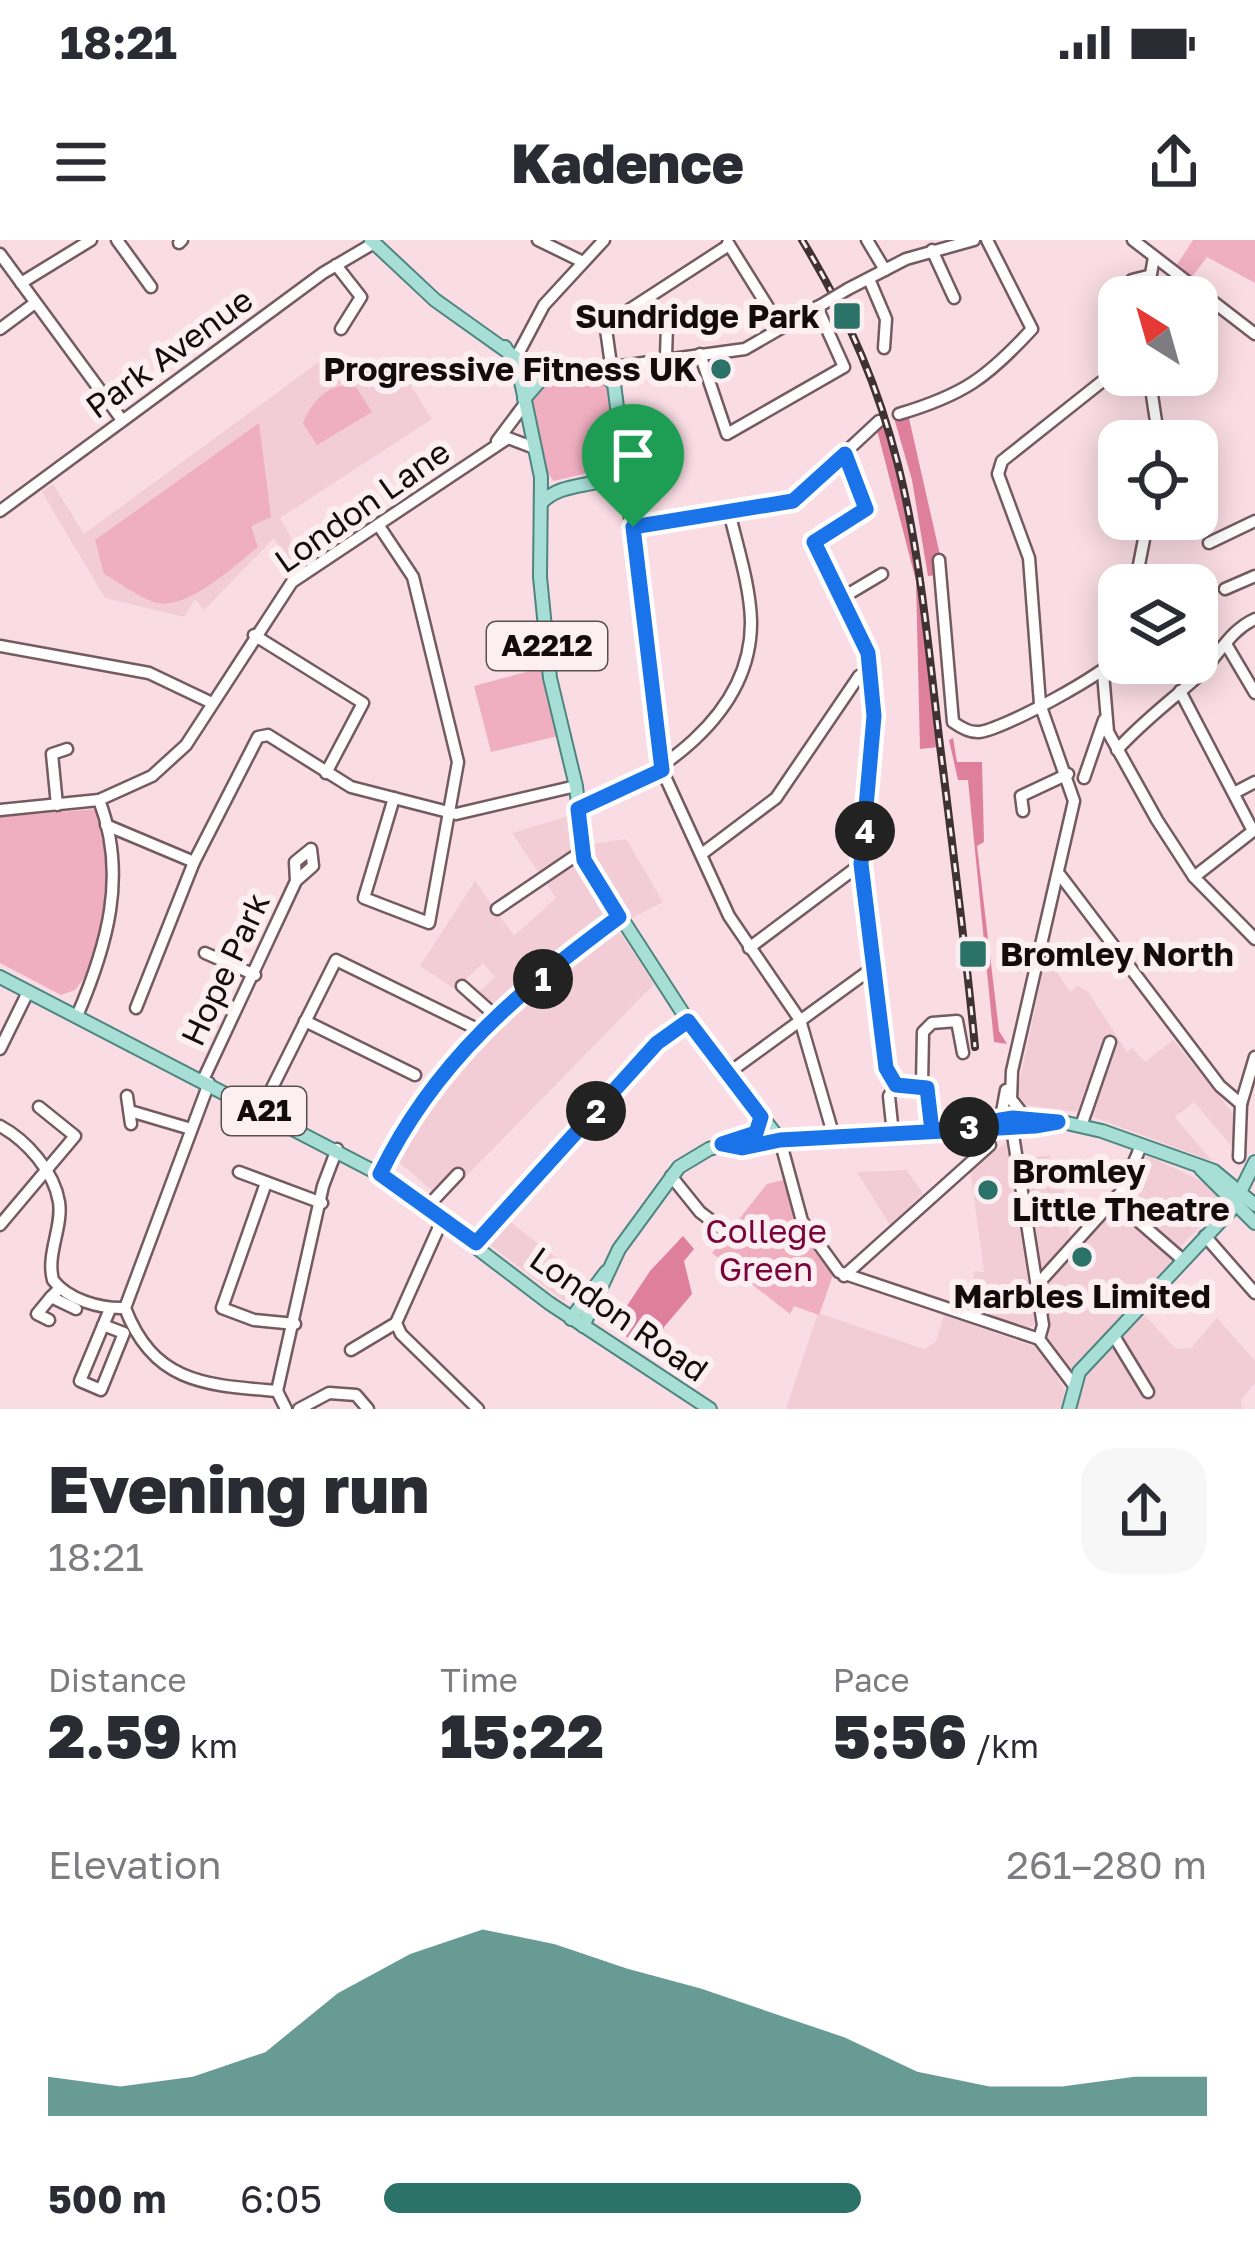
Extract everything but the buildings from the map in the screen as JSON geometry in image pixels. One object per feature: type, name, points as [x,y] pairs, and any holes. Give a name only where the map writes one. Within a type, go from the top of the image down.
[{"type":"main road","points":[[372,242],[435,300],[543,376]]},
{"type":"main road","name":"A2212","points":[[512,351],[542,477],[540,577],[550,678],[576,786],[581,852],[688,1021],[780,1140]]},
{"type":"main road","points":[[524,402],[543,376],[610,366],[625,464],[618,483],[562,488],[542,503]]},
{"type":"main road","points":[[542,477],[562,488]]},
{"type":"main road","name":"London Road","points":[[0,977],[380,1174],[577,1323],[710,1409]]},
{"type":"main road","points":[[751,1136],[761,1117]]},
{"type":"main road","points":[[722,1144],[742,1148],[780,1140],[988,1125],[1025,1117],[1081,1126],[1207,1170],[1255,1205]]},
{"type":"main road","points":[[1006,1119],[1058,1122]]},
{"type":"main road","points":[[577,1323],[671,1176],[687,1160],[751,1136],[780,1140]]},
{"type":"main road","points":[[1207,1170],[1254,1162]]},
{"type":"main road","points":[[1238,1196],[1254,1162]]},
{"type":"main road","points":[[1070,1409],[1073,1384],[1255,1178]]},
{"type":"main road","points":[[1238,1196],[1255,1223]]},
{"type":"street","points":[[21,283],[91,240]]},
{"type":"street","points":[[116,240],[151,287]]},
{"type":"street","points":[[538,240],[580,262]]},
{"type":"street","points":[[512,351],[544,305],[604,240]]},
{"type":"street","points":[[867,240],[886,270]]},
{"type":"street","points":[[781,328],[728,242],[612,321],[606,329],[610,366],[745,349],[886,270],[932,250],[974,240]]},
{"type":"street","points":[[899,414],[951,400],[1032,329],[987,240]]},
{"type":"street","points":[[1133,240],[1255,334]]},
{"type":"street","name":"Park Avenue","points":[[0,512],[372,242]]},
{"type":"street","points":[[932,250],[954,298]]},
{"type":"street","points":[[0,254],[122,421]]},
{"type":"street","points":[[1148,276],[1154,257]]},
{"type":"street","points":[[336,265],[361,297],[341,329]]},
{"type":"street","points":[[869,279],[886,319],[884,347]]},
{"type":"street","points":[[0,329],[35,303]]},
{"type":"street","points":[[700,354],[727,434],[844,367],[820,306]]},
{"type":"street","points":[[666,356],[668,325],[701,319]]},
{"type":"street","points":[[1039,1339],[1043,1325],[1037,1285],[1006,1119],[1073,817],[1068,774],[1040,704],[1029,558],[999,481],[999,467],[1098,385]]},
{"type":"street","name":"London Lane","points":[[1,806],[99,800],[136,787],[172,760],[292,582],[491,448],[524,402]]},
{"type":"street","points":[[633,527],[793,501],[879,421]]},
{"type":"street","points":[[491,448],[512,437],[532,447]]},
{"type":"street","points":[[845,454],[866,509],[814,540],[865,643],[870,670],[872,762],[861,864],[886,1068],[896,1085]]},
{"type":"street","points":[[618,483],[633,527],[662,770],[729,916],[800,1020],[834,1138]]},
{"type":"street","points":[[578,809],[662,770],[715,713],[748,653],[749,608],[729,511]]},
{"type":"street","points":[[1209,543],[1255,521]]},
{"type":"street","points":[[379,526],[413,578],[448,705],[458,762],[453,813],[429,923],[364,898],[394,798]]},
{"type":"street","points":[[939,560],[953,722],[980,732],[1098,675]]},
{"type":"street","points":[[840,599],[882,574]]},
{"type":"street","points":[[1225,589],[1255,576]]},
{"type":"street","points":[[1117,750],[1180,692],[1237,628],[1255,619]]},
{"type":"street","points":[[254,635],[363,704],[326,773]]},
{"type":"street","points":[[1226,644],[1255,693]]},
{"type":"street","points":[[0,646],[148,673],[212,703]]},
{"type":"street","points":[[703,853],[776,798],[859,676],[870,670]]},
{"type":"street","points":[[1084,778],[1104,720],[1103,684]]},
{"type":"street","points":[[1180,692],[1253,831],[1194,877]]},
{"type":"street","points":[[1104,720],[1117,750],[1194,877],[1255,939]]},
{"type":"street","points":[[136,1008],[194,862],[258,737],[268,735],[351,787],[453,813],[576,786]]},
{"type":"street","points":[[57,805],[52,754],[67,749]]},
{"type":"street","points":[[1023,811],[1021,796],[1068,774]]},
{"type":"street","points":[[1234,793],[1255,782]]},
{"type":"street","points":[[76,1016],[108,942],[113,874],[99,800]]},
{"type":"street","points":[[106,825],[194,862]]},
{"type":"street","points":[[497,909],[581,852]]},
{"type":"street","points":[[749,948],[861,864]]},
{"type":"street","points":[[1060,875],[1209,1071],[1240,1104]]},
{"type":"street","name":"Hope Park","points":[[125,1308],[206,1082],[296,881]]},
{"type":"street","points":[[380,1174],[426,1091],[456,1054],[619,917]]},
{"type":"street","points":[[205,953],[255,975]]},
{"type":"street","points":[[261,1110],[336,960],[471,1023]]},
{"type":"street","points":[[727,1074],[874,967]]},
{"type":"street","points":[[462,986],[498,1018]]},
{"type":"street","points":[[0,1049],[28,992]]},
{"type":"street","points":[[476,1243],[657,1043],[688,1021]]},
{"type":"street","points":[[932,1131],[929,1095],[922,1084],[923,1032],[932,1023],[957,1021],[963,1053]]},
{"type":"street","points":[[305,1022],[415,1075]]},
{"type":"street","points":[[1081,1126],[1110,1042]]},
{"type":"street","points":[[1239,1157],[1240,1104],[1255,1057]]},
{"type":"street","points":[[1011,1081],[1011,1099],[1025,1117]]},
{"type":"street","points":[[896,1085],[922,1084]]},
{"type":"street","points":[[893,1134],[889,1096],[896,1085]]},
{"type":"street","points":[[127,1096],[131,1118],[191,1129]]},
{"type":"street","points":[[0,1225],[75,1136],[39,1107]]},
{"type":"street","points":[[0,1126],[16,1135],[46,1170],[60,1203],[50,1263],[55,1293],[76,1309]]},
{"type":"street","points":[[780,1140],[802,1221],[844,1276],[1039,1339],[1073,1384]]},
{"type":"street","points":[[844,1276],[990,1145]]},
{"type":"street","points":[[1037,1285],[1114,1201],[1141,1146]]},
{"type":"street","points":[[286,1409],[278,1391],[337,1148]]},
{"type":"street","points":[[239,1172],[322,1203]]},
{"type":"street","points":[[427,1207],[458,1174]]},
{"type":"street","points":[[671,1176],[700,1212],[727,1232]]},
{"type":"street","points":[[266,1183],[222,1308],[254,1320],[295,1324]]},
{"type":"street","points":[[1114,1201],[1183,1260]]},
{"type":"street","points":[[351,1350],[396,1323],[442,1218]]},
{"type":"street","points":[[1205,1236],[1255,1293]]},
{"type":"street","points":[[55,1293],[110,1309],[125,1308],[141,1341],[194,1384],[278,1391]]},
{"type":"street","points":[[50,1320],[37,1313],[55,1293]]},
{"type":"street","points":[[103,1325],[124,1333],[101,1390],[80,1381],[103,1325],[110,1309]]},
{"type":"street","points":[[396,1323],[411,1345],[478,1409]]},
{"type":"street","points":[[1114,1336],[1148,1392]]},
{"type":"street","points":[[299,1409],[329,1394],[356,1395],[368,1409]]},
{"type":"shaded area","points":[[331,353],[371,373],[379,386],[410,384],[432,419],[280,518],[306,565],[296,572],[274,538],[204,610],[195,599],[184,617],[105,598],[42,492],[53,484],[84,534]]},
{"type":"shaded area","points":[[908,414],[940,555],[935,558],[938,575],[928,576],[912,480],[894,418]]},
{"type":"shaded area","points":[[887,420],[916,545],[939,747],[920,749],[916,581],[876,426]]},
{"type":"shaded area","points":[[953,738],[957,762],[982,762],[984,842],[977,846],[999,1031],[1007,1044],[994,1042],[968,780],[958,780],[949,740]]},
{"type":"shaded area","points":[[579,813],[582,852],[615,912],[500,1009],[478,993],[495,977],[483,963],[455,989],[420,966],[475,881],[514,936],[556,898],[512,833]]},
{"type":"shaded area","points":[[626,839],[663,902],[626,921],[591,865],[587,845]]},
{"type":"shaded area","points":[[619,931],[654,984],[443,1200],[398,1161],[427,1105],[482,1041],[605,937]]},
{"type":"shaded area","points":[[1046,956],[1070,992],[1078,986],[1088,992],[1127,1052],[1132,1048],[1145,1062],[1173,1040],[1237,1118],[1235,1150],[1194,1102],[1175,1117],[1212,1161],[1091,1116],[1112,1044],[1106,1037],[1077,1112],[1020,1104],[1016,1099]]},
{"type":"shaded area","points":[[1006,1143],[1035,1324],[1028,1328],[963,1309],[975,1271],[984,1272],[970,1168]]},
{"type":"shaded area","points":[[1051,1155],[1047,1164],[1067,1195],[1062,1202],[1071,1240],[1041,1273],[1022,1159]]},
{"type":"shaded area","points":[[1151,1157],[1205,1183],[1224,1201],[1178,1249],[1119,1201],[1142,1158]]},
{"type":"shaded area","points":[[906,1170],[923,1193],[890,1225],[857,1172]]},
{"type":"shaded area","points":[[1113,1205],[1175,1262],[1072,1372],[1045,1340],[1040,1284]]},
{"type":"shaded area","points":[[505,1218],[582,1278],[564,1301],[486,1242]]},
{"type":"shaded area","points":[[683,1236],[694,1249],[684,1261],[692,1294],[664,1327],[663,1363],[613,1327],[650,1271]]},
{"type":"shaded area","points":[[818,1313],[924,1349],[936,1342],[944,1315],[1041,1349],[1065,1390],[1061,1409],[786,1409]]},
{"type":"shaded area","points":[[1143,1314],[1176,1349],[1191,1348],[1217,1318],[1255,1361],[1255,1383],[1241,1400],[1242,1409],[1075,1409],[1079,1379]]},
{"type":"green space","points":[[1193,240],[1255,240],[1255,283],[1207,257],[1193,276],[1176,266]]},
{"type":"green space","points":[[605,377],[611,388],[617,466],[554,481],[534,436],[533,397],[550,383]]},
{"type":"green space","points":[[354,384],[372,412],[317,445],[303,423],[311,407],[329,390]]},
{"type":"green space","points":[[259,423],[271,517],[251,526],[258,547],[209,586],[166,604],[104,574],[95,540]]},
{"type":"green space","points":[[544,667],[558,736],[491,752],[474,686]]},
{"type":"green space","points":[[97,809],[105,855],[103,927],[88,971],[75,990],[61,995],[0,963],[0,817]]},
{"type":"green space","name":"College Green","points":[[783,1180],[802,1236],[833,1275],[819,1315],[794,1306],[790,1314],[712,1253],[767,1184]]},
{"type":"railway","points":[[802,240],[864,361],[901,476],[922,595],[975,1047]]},
{"type":"place","name":"Sundridge Park","points":[[847,316]]},
{"type":"place","name":"Progressive Fitness UK","points":[[721,369]]},
{"type":"place","name":"Bromley North","points":[[973,954]]},
{"type":"place","name":"Bromley Little Theatre","points":[[988,1190]]},
{"type":"place","name":"Marbles Limited","points":[[1082,1257]]},
{"type":"route","points":[[845,454],[866,509],[815,537],[814,542],[868,653],[874,716],[861,864],[886,1068],[896,1085],[919,1083],[927,1088],[932,1131],[1013,1118],[1058,1122],[1035,1126],[780,1140],[742,1148],[722,1144],[756,1133],[761,1117],[688,1021],[657,1043],[476,1243],[380,1174],[413,1111],[456,1054],[619,917],[584,860],[578,809],[628,790],[662,770],[633,527],[793,501],[845,454]]}]
